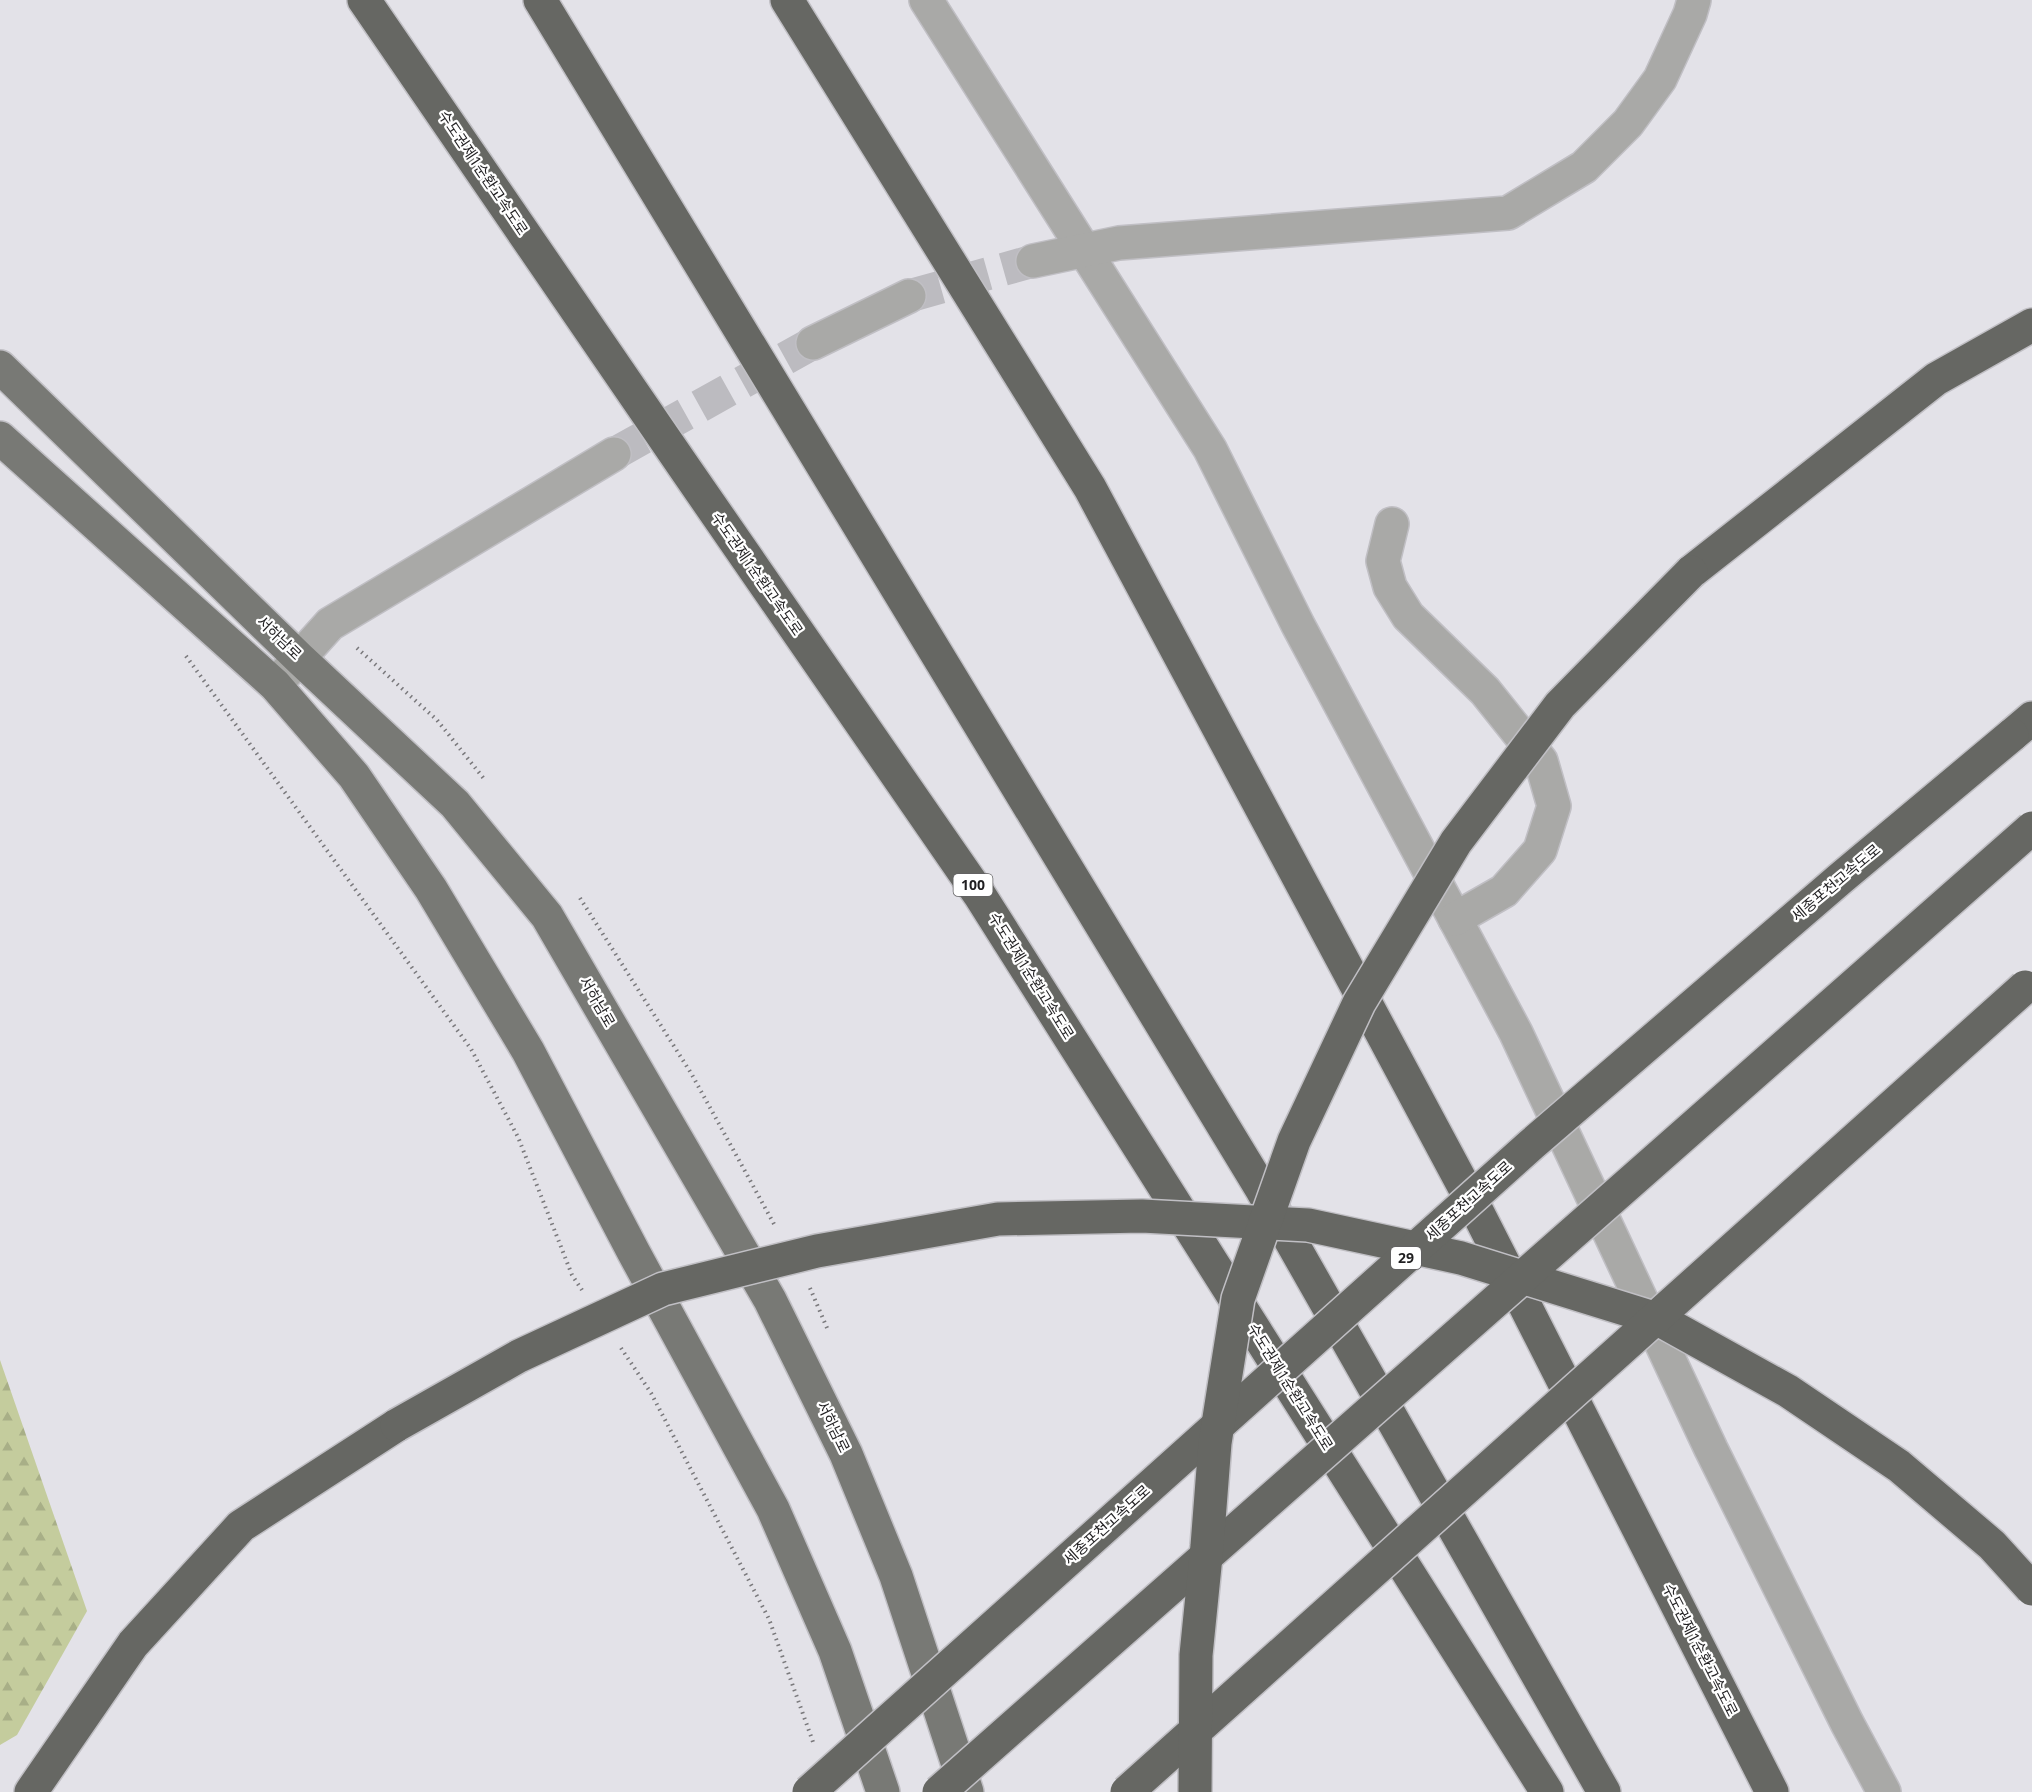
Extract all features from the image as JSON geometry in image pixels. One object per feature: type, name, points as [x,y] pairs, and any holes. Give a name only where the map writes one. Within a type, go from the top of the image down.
[{"type":"highway","name":"수도권제1순환고속도로","points":[[364,0],[979,894],[1547,1792]]},
{"type":"highway","points":[[540,0],[1262,1190],[1604,1792]]},
{"type":"highway","name":"수도권제1순환고속도로","points":[[787,0],[1090,488],[1477,1211],[1772,1792]]},
{"type":"highway","points":[[1195,1792],[1196,1655],[1208,1546],[1215,1443],[1238,1299],[1294,1141],[1359,1003],[1456,842],[1560,705],[1691,572],[1936,380],[2032,325]]},
{"type":"highway","name":"세종포천고속도로","points":[[809,1792],[1532,1144],[1841,878],[2022,727]]},
{"type":"highway","points":[[939,1792],[2032,828]]},
{"type":"highway","points":[[1127,1792],[2028,983]]},
{"type":"highway","points":[[31,1792],[133,1644],[241,1526],[398,1425],[519,1356],[663,1289],[817,1251],[998,1219],[1142,1216],[1308,1225],[1461,1258],[1660,1320],[1788,1390],[1899,1466],[1992,1545],[2032,1589]]},
{"type":"main road","name":"서하남로","points":[[0,367],[299,658],[454,804],[547,916],[770,1300],[846,1454],[896,1576],[968,1792]]},
{"type":"main road","points":[[0,438],[274,685],[354,776],[431,889],[528,1051],[634,1253],[773,1509],[835,1652],[883,1792]]},
{"type":"lane","points":[[926,0],[1210,449],[1298,625],[1516,1033],[1711,1449],[1846,1723],[1884,1792]]},
{"type":"lane","points":[[1033,261],[1119,243],[1508,213],[1584,167],[1628,123],[1659,79],[1690,14],[1694,0]]},
{"type":"lane","points":[[813,343],[909,296]]},
{"type":"lane","points":[[274,685],[330,624],[614,454]]},
{"type":"lane","points":[[1392,524],[1383,561],[1390,586],[1408,616],[1485,691],[1542,761],[1554,806],[1540,850],[1504,891],[1455,919]]},
{"type":"path","points":[[181,650],[471,1049],[518,1137],[572,1275],[585,1295]]},
{"type":"path","points":[[618,1344],[651,1393],[769,1619],[815,1749]]},
{"type":"green space","points":[[0,1360],[87,1611],[17,1735],[0,1745]]},
{"type":"tunnel","points":[[909,296],[1033,261]]},
{"type":"tunnel","points":[[614,454],[813,343]]}]
